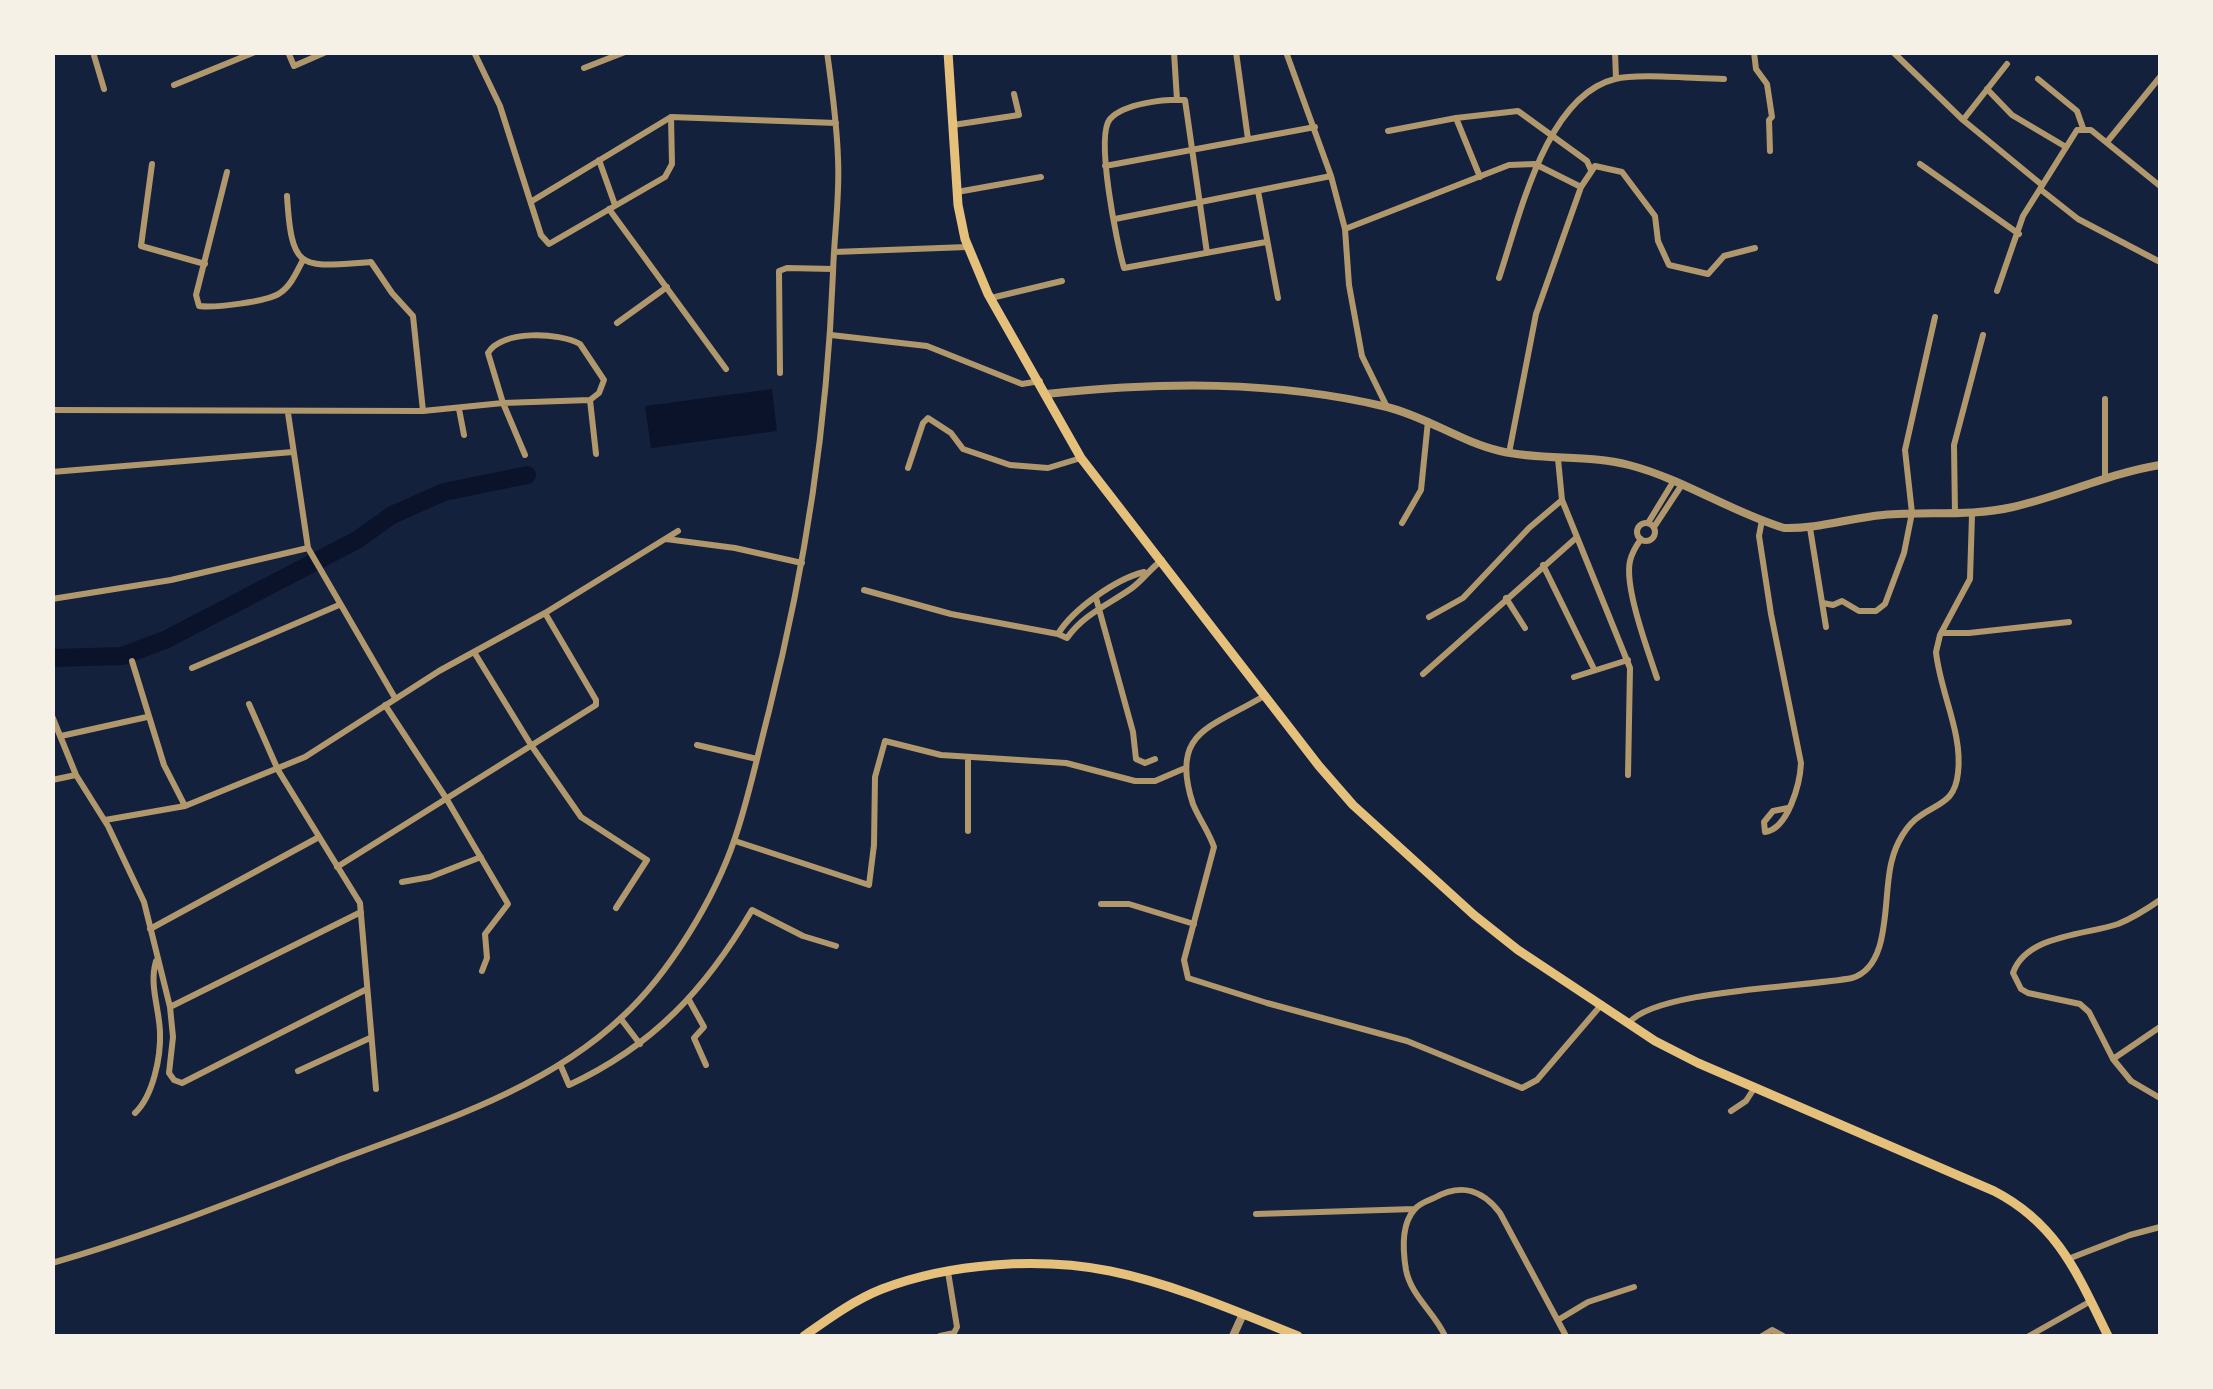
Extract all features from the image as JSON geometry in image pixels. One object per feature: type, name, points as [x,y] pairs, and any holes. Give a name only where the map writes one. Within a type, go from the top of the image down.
[{"type":"main road","points":[[948,52],[961,226],[990,298],[1081,458],[1319,766],[1367,818],[1493,931],[1676,1053],[2014,1201],[2046,1227],[2068,1259],[2108,1336]]},
{"type":"main road","points":[[804,1336],[879,1290],[948,1272],[1051,1264],[1114,1272],[1298,1336]]},
{"type":"street","points":[[93,52],[104,88]]},
{"type":"street","points":[[174,84],[255,52]]},
{"type":"street","points":[[288,52],[294,66],[326,52]]},
{"type":"street","points":[[474,52],[500,106],[541,236],[549,244],[670,172],[671,117]]},
{"type":"street","points":[[584,68],[625,52]]},
{"type":"street","points":[[52,1263],[146,1234],[492,1100],[560,1064],[621,1019],[653,985],[674,954],[734,841],[757,760],[818,476],[831,336],[838,162],[828,52]]},
{"type":"street","points":[[1174,52],[1178,100]]},
{"type":"street","points":[[1236,52],[1248,139]]},
{"type":"street","points":[[1286,52],[1315,127],[1345,229],[1348,285],[1362,356],[1387,407]]},
{"type":"street","points":[[1615,52],[1616,78]]},
{"type":"street","points":[[1754,52],[1756,69],[1767,84],[1772,117],[1770,151]]},
{"type":"street","points":[[1893,52],[1963,120],[2078,219],[2160,262]]},
{"type":"street","points":[[1963,120],[2007,64]]},
{"type":"street","points":[[2107,142],[2160,77]]},
{"type":"street","points":[[1499,278],[1535,164],[1580,97],[1616,78],[1724,79]]},
{"type":"street","points":[[2038,79],[2077,111],[2083,128],[2107,142],[2160,186]]},
{"type":"street","points":[[1988,89],[2012,115],[2066,147]]},
{"type":"street","points":[[953,125],[1019,115],[1014,94]]},
{"type":"street","points":[[1206,253],[1186,102],[1130,107],[1117,113],[1106,124],[1105,166],[1123,266],[1127,269],[1266,242]]},
{"type":"street","points":[[1388,131],[1518,111],[1587,160],[1591,170]]},
{"type":"street","points":[[532,201],[671,117],[836,123]]},
{"type":"street","points":[[1456,118],[1480,177]]},
{"type":"street","points":[[1105,166],[1315,127]]},
{"type":"street","points":[[1997,291],[2023,216],[2074,132],[2083,128]]},
{"type":"street","points":[[600,160],[612,207],[726,369]]},
{"type":"street","points":[[152,164],[141,246],[205,264]]},
{"type":"street","points":[[1345,229],[1509,165],[1535,164],[1581,187]]},
{"type":"street","points":[[1920,164],[2019,234]]},
{"type":"street","points":[[1509,453],[1536,314],[1581,187],[1591,170],[1599,166],[1618,170],[1638,191],[1657,220],[1658,241],[1669,265],[1708,274],[1724,256],[1755,248]]},
{"type":"street","points":[[226,172],[197,303],[203,307],[275,295],[294,278],[303,260]]},
{"type":"street","points":[[1114,218],[1331,176]]},
{"type":"street","points":[[957,192],[1041,177]]},
{"type":"street","points":[[1258,190],[1278,298]]},
{"type":"street","points":[[287,196],[290,242],[303,260],[320,266],[374,264],[413,316],[423,410]]},
{"type":"street","points":[[834,252],[968,247]]},
{"type":"street","points":[[780,373],[779,272],[787,268],[833,269]]},
{"type":"street","points":[[990,298],[1062,282]]},
{"type":"street","points":[[617,323],[667,288]]},
{"type":"street","points":[[1823,603],[1834,605],[1842,601],[1859,611],[1876,611],[1885,604],[1904,553],[1912,513],[1905,450],[1935,318]]},
{"type":"street","points":[[1955,514],[1953,451],[1983,334]]},
{"type":"street","points":[[52,410],[423,410],[503,403],[590,400],[599,393],[604,380],[580,344],[567,338],[526,336],[497,342],[488,353],[503,403],[525,454]]},
{"type":"street","points":[[831,336],[926,346],[1022,384],[1040,381]]},
{"type":"street","points":[[1046,394],[1208,384],[1274,388],[1387,407],[1509,453],[1628,465],[1784,528],[1810,528],[1912,513],[1972,516],[2160,466]]},
{"type":"street","points":[[2105,399],[2105,480]]},
{"type":"street","points":[[590,400],[596,454]]},
{"type":"street","points":[[459,409],[464,435]]},
{"type":"street","points":[[288,412],[309,550],[395,698]]},
{"type":"street","points":[[908,468],[928,418],[950,433],[963,449],[1010,464],[1048,468],[1081,458]]},
{"type":"street","points":[[1402,523],[1421,490],[1428,420]]},
{"type":"street","points":[[52,472],[293,452]]},
{"type":"street","points":[[1558,459],[1562,500],[1628,660],[1628,775]]},
{"type":"street","points":[[1658,678],[1642,634],[1630,572],[1633,552],[1641,540],[1652,538],[1651,525],[1677,484]]},
{"type":"street","points":[[1429,616],[1463,598],[1516,541],[1562,500]]},
{"type":"street","points":[[1629,1023],[1644,1011],[1731,991],[1842,980],[1866,972],[1879,948],[1890,864],[1896,850],[1910,824],[1950,800],[1956,786],[1958,754],[1937,659],[1941,633],[1970,579],[1972,516]]},
{"type":"street","points":[[1762,520],[1759,536],[1771,614],[1801,763],[1800,778],[1788,808]]},
{"type":"street","points":[[1641,540],[1638,527],[1651,525]]},
{"type":"street","points":[[1810,528],[1826,627]]},
{"type":"street","points":[[105,820],[185,806],[278,770],[678,531]]},
{"type":"street","points":[[665,538],[802,563]]},
{"type":"street","points":[[1424,674],[1576,538]]},
{"type":"street","points":[[52,599],[172,580],[309,550]]},
{"type":"street","points":[[864,590],[952,614],[1066,638],[1079,622],[1136,586],[1162,560]]},
{"type":"street","points":[[1543,564],[1594,670]]},
{"type":"street","points":[[1058,634],[1072,615],[1096,598],[1128,576],[1146,572]]},
{"type":"street","points":[[1096,598],[1133,732],[1136,759],[1145,764],[1156,759]]},
{"type":"street","points":[[1506,598],[1525,628]]},
{"type":"street","points":[[192,668],[339,605]]},
{"type":"street","points":[[337,867],[597,702],[544,612]]},
{"type":"street","points":[[1941,633],[2069,622]]},
{"type":"street","points":[[473,652],[581,816],[647,860],[616,908]]},
{"type":"street","points":[[1574,677],[1628,660]]},
{"type":"street","points":[[132,661],[164,765],[185,806]]},
{"type":"street","points":[[1266,695],[1196,737],[1188,746],[1184,769],[1194,806],[1214,847],[1184,969],[1195,982],[1407,1040],[1522,1088],[1537,1080],[1602,1004]]},
{"type":"street","points":[[249,704],[278,770],[356,894],[361,912],[376,1088]]},
{"type":"street","points":[[385,706],[446,798],[508,904],[485,934],[482,971]]},
{"type":"street","points":[[52,716],[76,775],[105,820],[144,902],[170,1007],[173,1037],[169,1073],[178,1082],[365,990]]},
{"type":"street","points":[[61,736],[148,717]]},
{"type":"street","points":[[734,841],[869,885],[874,844],[874,777],[883,741],[968,758],[1048,761],[1142,781],[1164,779],[1184,769]]},
{"type":"street","points":[[696,744],[757,760]]},
{"type":"street","points":[[968,758],[968,832]]},
{"type":"street","points":[[52,780],[76,775]]},
{"type":"street","points":[[150,928],[319,837]]},
{"type":"street","points":[[402,882],[481,857]]},
{"type":"street","points":[[2160,900],[2118,924],[2044,944],[2017,962],[2013,973],[2021,989],[2028,993],[2080,1004],[2089,1012],[2113,1059],[2131,1081],[2160,1098]]},
{"type":"street","points":[[1101,904],[1129,904],[1194,924]]},
{"type":"street","points":[[560,1064],[569,1085],[610,1066],[640,1044],[688,1000],[731,946],[752,910],[803,936],[836,946]]},
{"type":"street","points":[[170,1007],[361,912]]},
{"type":"street","points":[[135,1113],[147,1098],[160,1046],[153,983],[156,960]]},
{"type":"street","points":[[688,1000],[704,1027],[694,1038],[706,1065]]},
{"type":"street","points":[[621,1019],[640,1044]]},
{"type":"street","points":[[2113,1059],[2160,1027]]},
{"type":"street","points":[[298,1071],[370,1038]]},
{"type":"street","points":[[1731,1111],[1755,1087]]},
{"type":"street","points":[[1256,1214],[1414,1209],[1449,1191],[1465,1189],[1488,1198],[1512,1234],[1566,1336]]},
{"type":"street","points":[[1414,1209],[1404,1240],[1406,1269],[1417,1295],[1446,1336]]},
{"type":"street","points":[[2068,1259],[2160,1227]]},
{"type":"street","points":[[940,1336],[954,1333],[957,1327],[948,1272]]},
{"type":"street","points":[[1558,1320],[1608,1294],[1634,1288]]},
{"type":"street","points":[[2029,1336],[2091,1301]]},
{"type":"street","points":[[1233,1336],[1243,1314]]},
{"type":"street","points":[[1762,1336],[1772,1330],[1783,1336]]},
{"type":"water","points":[[772,389],[777,431],[651,448],[645,406]]},
{"type":"waterway","points":[[52,658],[122,656],[165,640],[357,540],[392,515],[444,492],[527,475]]}]
